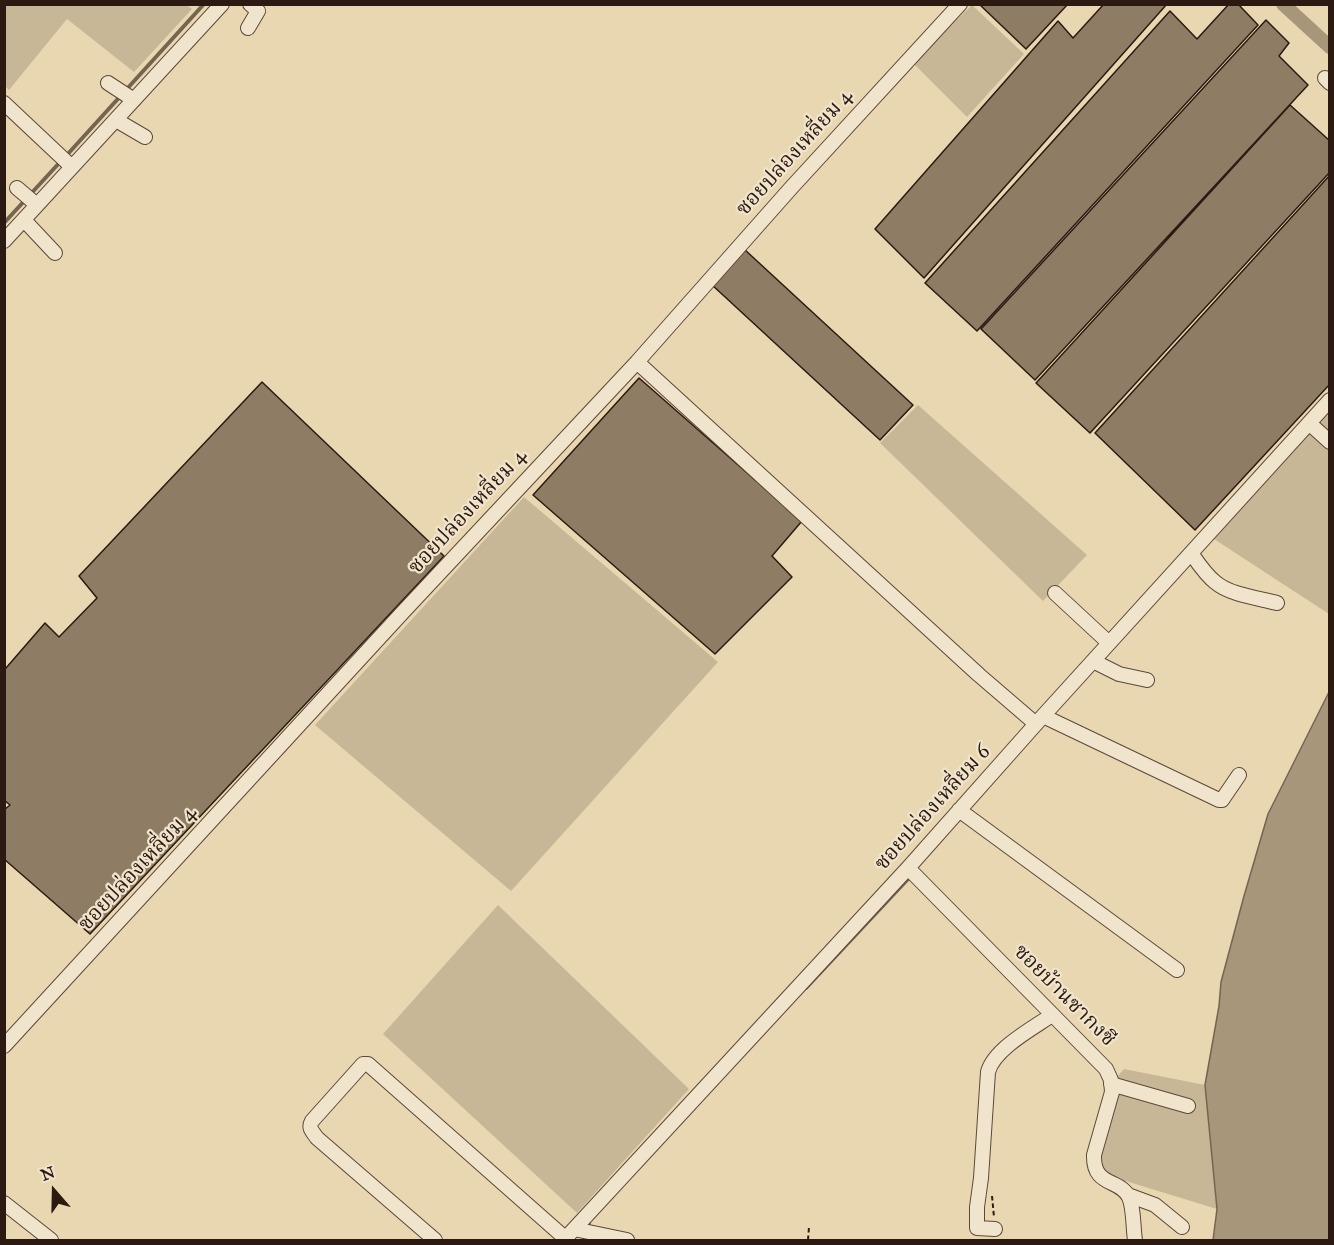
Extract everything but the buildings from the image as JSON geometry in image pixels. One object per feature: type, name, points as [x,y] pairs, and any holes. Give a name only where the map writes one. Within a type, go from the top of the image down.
[{"type":"street","points":[[7,232],[24,220],[27,197],[116,120],[128,96],[222,4]]},
{"type":"street","name":"ซอยปล่องเหลี่ยม 4","points":[[4,1046],[637,362],[791,188],[960,4]]},
{"type":"street","points":[[248,28],[258,11],[252,6]]},
{"type":"street","points":[[108,82],[128,96]]},
{"type":"street","points":[[4,104],[67,162]]},
{"type":"street","points":[[116,120],[145,137]]},
{"type":"street","points":[[24,220],[55,253]]},
{"type":"street","points":[[637,362],[979,675],[1039,720],[1219,800],[1222,800],[1239,775]]},
{"type":"street","name":"ซอยปล่องเหลี่ยม 6","points":[[568,1236],[908,868],[1329,400]]},
{"type":"street","points":[[1309,423],[1329,442]]},
{"type":"street","points":[[1191,553],[1204,572],[1226,590],[1277,603]]},
{"type":"street","points":[[1054,593],[1109,643]]},
{"type":"street","points":[[1093,661],[1124,675],[1147,680]]},
{"type":"street","points":[[959,810],[1178,970]]},
{"type":"street","name":"ซอยบ้านซากงซี","points":[[908,868],[1106,1068],[1111,1084]]},
{"type":"street","points":[[995,1229],[977,1228],[987,1072],[997,1055],[1052,1014]]},
{"type":"street","points":[[435,1240],[317,1138],[310,1129],[309,1125],[312,1121],[363,1064],[368,1064],[568,1236],[627,1240]]},
{"type":"street","points":[[1182,1227],[1155,1205],[1128,1195],[1102,1178],[1097,1173],[1094,1155],[1112,1092],[1111,1084],[1188,1106]]},
{"type":"street","points":[[1128,1195],[1135,1240]]},
{"type":"street","points":[[4,1203],[51,1240]]},
{"type":"path","points":[[808,1240],[809,1227]]},
{"type":"shaded area","points":[[5,5],[186,5],[192,9],[134,72],[67,19],[9,90],[5,86]]},
{"type":"shaded area","points":[[972,5],[1024,54],[967,117],[913,63]]},
{"type":"shaded area","points":[[918,405],[1087,555],[1043,601],[880,443]]},
{"type":"shaded area","points":[[1329,410],[1329,614],[1214,539]]},
{"type":"shaded area","points":[[524,497],[718,662],[511,891],[315,725]]},
{"type":"shaded area","points":[[1329,692],[1329,1240],[1213,1240],[1217,1209],[1205,1085],[1221,982],[1268,814]]},
{"type":"shaded area","points":[[498,905],[689,1089],[577,1213],[383,1034]]},
{"type":"shaded area","points":[[1124,1069],[1205,1085],[1217,1209],[1106,1175],[1098,1167],[1116,1078]]},
{"type":"waterway","points":[[66,156],[204,4]]},
{"type":"waterway","points":[[1283,4],[1330,47]]},
{"type":"waterway","points":[[4,223],[61,161]]},
{"type":"waterway","points":[[806,988],[908,879]]},
{"type":"waterway","points":[[588,1240],[590,1219]]}]
